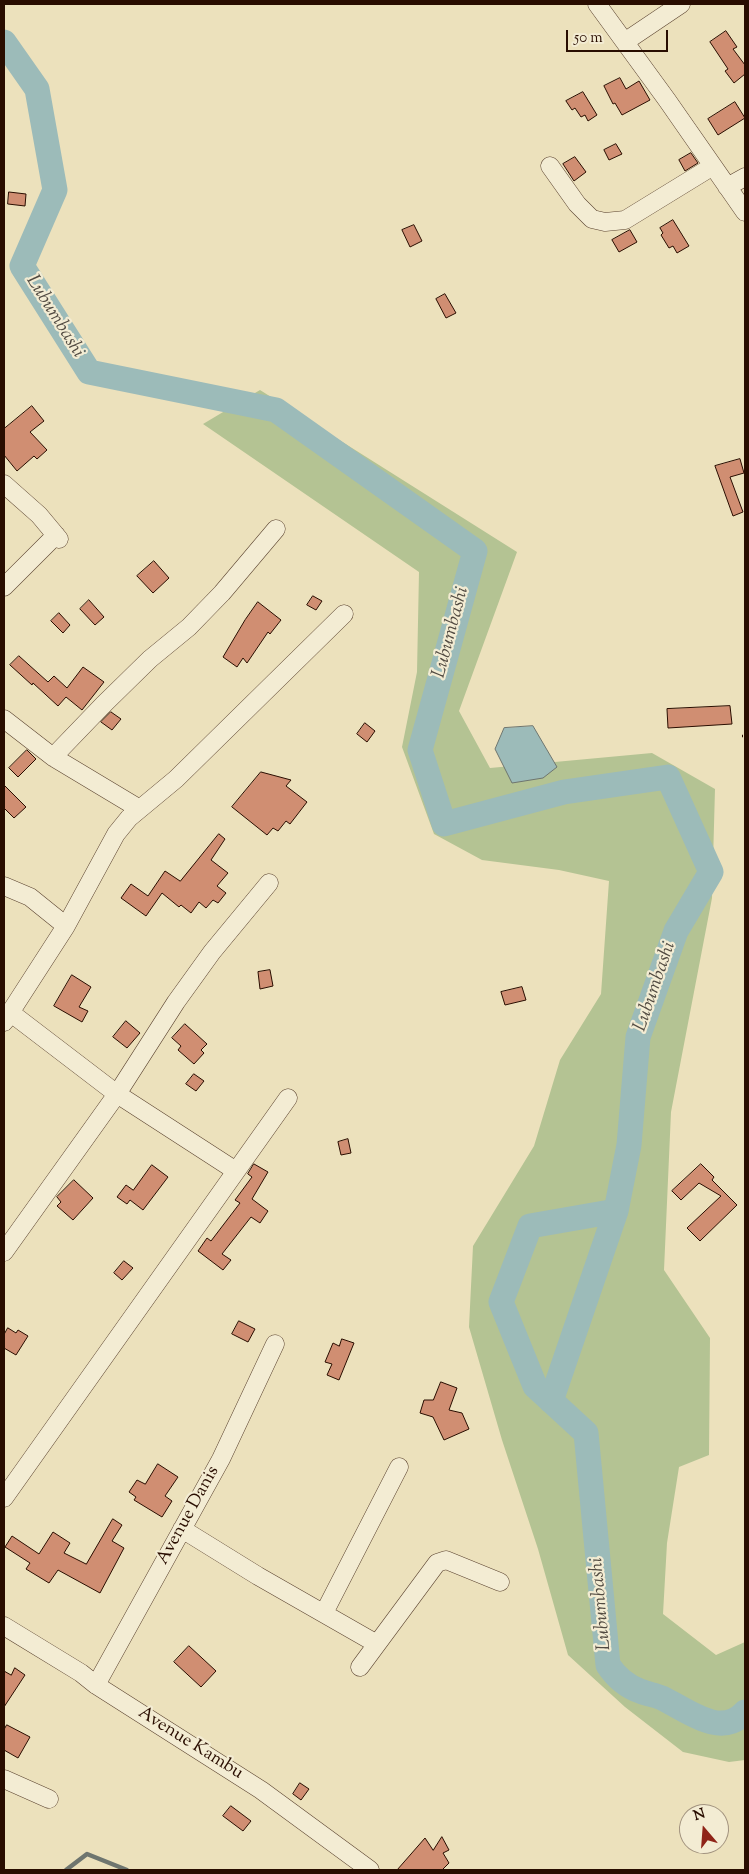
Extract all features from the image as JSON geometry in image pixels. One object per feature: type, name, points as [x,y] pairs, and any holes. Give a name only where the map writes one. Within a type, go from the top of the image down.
[{"type":"street","points":[[597,4],[626,41],[745,212]]},
{"type":"street","points":[[626,41],[681,4]]},
{"type":"street","points":[[550,166],[577,204],[592,219],[605,222],[625,220],[713,166]]},
{"type":"street","points":[[727,187],[745,177]]},
{"type":"street","points":[[4,484],[39,515],[58,537],[4,587]]},
{"type":"street","points":[[53,757],[150,659],[196,620],[222,593],[276,529]]},
{"type":"street","points":[[236,1171],[117,1094],[7,1017],[66,926],[116,834],[138,808],[176,779],[344,614]]},
{"type":"street","points":[[4,719],[53,757],[138,808]]},
{"type":"street","points":[[4,1252],[117,1094],[176,1002],[212,952],[269,883]]},
{"type":"street","points":[[4,886],[30,897],[66,926]]},
{"type":"street","points":[[4,1498],[288,1098]]},
{"type":"street","name":"Avenue Danis","points":[[96,1685],[221,1459],[275,1344]]},
{"type":"street","points":[[324,1613],[400,1467]]},
{"type":"street","points":[[182,1528],[258,1576],[377,1644]]},
{"type":"street","points":[[360,1667],[437,1563],[446,1560],[500,1582]]},
{"type":"street","name":"Avenue Kambu","points":[[4,1626],[261,1790],[370,1870]]},
{"type":"street","points":[[4,1779],[49,1799]]},
{"type":"green space","points":[[260,390],[517,552],[459,711],[490,768],[652,753],[715,789],[712,898],[671,1112],[664,1270],[710,1338],[709,1455],[679,1467],[667,1543],[663,1614],[716,1655],[745,1642],[745,1760],[729,1762],[683,1752],[625,1707],[568,1655],[538,1549],[502,1440],[469,1327],[473,1246],[534,1146],[560,1060],[601,994],[609,881],[559,870],[482,860],[434,834],[402,747],[417,672],[419,572],[203,424]]},
{"type":"water","points":[[533,726],[557,767],[543,778],[512,783],[495,749],[504,728]]},
{"type":"building","points":[[726,31],[737,47],[733,49],[745,65],[745,74],[734,83],[725,71],[728,69],[710,42]]},
{"type":"building","points":[[620,78],[626,89],[639,81],[650,100],[622,115],[615,103],[613,104],[604,86]]},
{"type":"building","points":[[583,92],[597,115],[588,121],[585,115],[581,117],[575,108],[572,110],[566,101]]},
{"type":"building","points":[[735,102],[745,118],[718,135],[708,119]]},
{"type":"building","points":[[616,144],[622,154],[609,160],[604,150]]},
{"type":"building","points":[[691,153],[698,163],[685,171],[679,160]]},
{"type":"building","points":[[575,157],[586,172],[574,181],[563,164]]},
{"type":"building","points":[[9,192],[26,194],[25,206],[8,204]]},
{"type":"building","points":[[673,220],[689,246],[677,253],[673,246],[669,248],[661,235],[663,233],[660,228]]},
{"type":"building","points":[[414,225],[422,241],[410,247],[402,230]]},
{"type":"building","points":[[630,230],[637,242],[619,252],[612,240]]},
{"type":"building","points":[[445,294],[456,313],[446,318],[436,299]]},
{"type":"building","points":[[32,406],[44,421],[30,432],[47,450],[37,459],[34,456],[17,471],[4,455],[4,429]]},
{"type":"building","points":[[740,459],[744,473],[730,477],[743,512],[733,516],[715,466]]},
{"type":"building","points":[[154,561],[169,578],[153,593],[137,576]]},
{"type":"building","points":[[313,596],[322,601],[316,610],[307,605]]},
{"type":"building","points":[[89,600],[104,617],[95,625],[80,609]]},
{"type":"building","points":[[258,602],[281,620],[270,634],[268,632],[247,663],[243,658],[237,667],[223,657]]},
{"type":"building","points":[[59,613],[70,625],[63,633],[51,621]]},
{"type":"building","points":[[19,656],[48,682],[54,676],[67,688],[83,667],[104,682],[82,710],[66,697],[58,706],[10,665]]},
{"type":"building","points":[[730,706],[732,724],[668,728],[667,709]]},
{"type":"building","points":[[111,712],[121,719],[112,730],[101,722]]},
{"type":"building","points":[[365,723],[375,731],[367,742],[357,734]]},
{"type":"building","points":[[27,750],[36,759],[18,777],[9,768]]},
{"type":"building","points":[[261,772],[291,780],[286,786],[307,802],[290,824],[286,821],[278,831],[273,828],[267,835],[232,807]]},
{"type":"building","points":[[4,785],[26,807],[14,818],[4,808]]},
{"type":"building","points":[[219,834],[225,839],[211,860],[228,873],[217,886],[226,893],[218,903],[213,900],[206,908],[199,902],[191,913],[181,905],[179,907],[162,893],[146,916],[121,898],[131,884],[148,896],[165,871],[180,881]]},
{"type":"building","points":[[270,970],[273,986],[260,989],[258,972]]},
{"type":"building","points":[[72,975],[91,987],[79,1007],[88,1011],[82,1022],[54,1006]]},
{"type":"building","points":[[522,987],[526,1000],[505,1005],[501,992]]},
{"type":"building","points":[[126,1021],[140,1033],[127,1048],[113,1037]]},
{"type":"building","points":[[185,1024],[207,1044],[201,1050],[204,1053],[194,1064],[178,1050],[181,1046],[172,1038]]},
{"type":"building","points":[[194,1074],[204,1081],[196,1091],[186,1084]]},
{"type":"building","points":[[348,1139],[351,1153],[341,1155],[338,1142]]},
{"type":"building","points":[[254,1164],[268,1172],[252,1199],[268,1211],[260,1223],[251,1217],[222,1254],[231,1260],[223,1270],[198,1251],[207,1238],[211,1241],[240,1203],[235,1200],[252,1177],[248,1174]]},
{"type":"building","points":[[701,1164],[714,1177],[712,1180],[737,1205],[700,1241],[687,1228],[721,1196],[699,1183],[681,1200],[672,1191]]},
{"type":"building","points":[[152,1165],[168,1177],[143,1210],[130,1200],[127,1204],[117,1197],[126,1185],[133,1190]]},
{"type":"building","points":[[74,1180],[93,1198],[73,1220],[57,1206],[61,1202],[57,1197]]},
{"type":"building","points":[[124,1261],[133,1268],[122,1280],[114,1273]]},
{"type":"building","points":[[239,1321],[255,1329],[248,1342],[232,1334]]},
{"type":"building","points":[[8,1328],[16,1333],[18,1330],[28,1336],[16,1355],[4,1348],[4,1335]]},
{"type":"building","points":[[342,1339],[354,1343],[339,1380],[327,1375],[332,1364],[325,1362],[333,1343],[339,1346]]},
{"type":"building","points":[[441,1382],[457,1388],[449,1410],[462,1413],[469,1429],[444,1440],[433,1417],[420,1413],[424,1400],[433,1400]]},
{"type":"building","points":[[158,1464],[178,1477],[165,1496],[172,1501],[162,1517],[134,1500],[136,1497],[129,1492],[137,1480],[145,1484]]},
{"type":"building","points":[[113,1519],[122,1525],[112,1541],[124,1548],[100,1593],[58,1570],[49,1583],[26,1569],[30,1563],[5,1547],[12,1536],[39,1554],[53,1532],[70,1543],[64,1553],[86,1564]]},
{"type":"building","points":[[189,1646],[216,1671],[201,1687],[174,1662]]},
{"type":"building","points":[[15,1668],[25,1675],[4,1707],[4,1671],[11,1675]]},
{"type":"building","points":[[7,1725],[30,1737],[18,1758],[4,1750],[4,1730]]},
{"type":"building","points":[[300,1783],[309,1789],[301,1800],[293,1794]]},
{"type":"building","points":[[231,1806],[251,1821],[243,1831],[223,1816]]},
{"type":"building","points":[[442,1837],[449,1850],[443,1853],[449,1863],[442,1870],[397,1870],[425,1838],[433,1850]]},
{"type":"waterway","name":"Lubumbashi","points":[[4,42],[37,89],[55,190],[22,266],[89,372],[276,410],[475,551],[420,750],[444,824],[564,792],[668,777],[711,872],[676,931],[638,1037],[629,1145],[616,1211],[530,1226],[501,1302],[535,1386],[586,1433],[608,1665],[630,1687],[662,1698],[704,1720],[725,1723],[736,1720],[745,1712]]},
{"type":"waterway","name":"Lubumbashi","points":[[551,1401],[616,1211]]},
{"type":"waterway","points":[[66,1870],[87,1854],[127,1870]]}]
